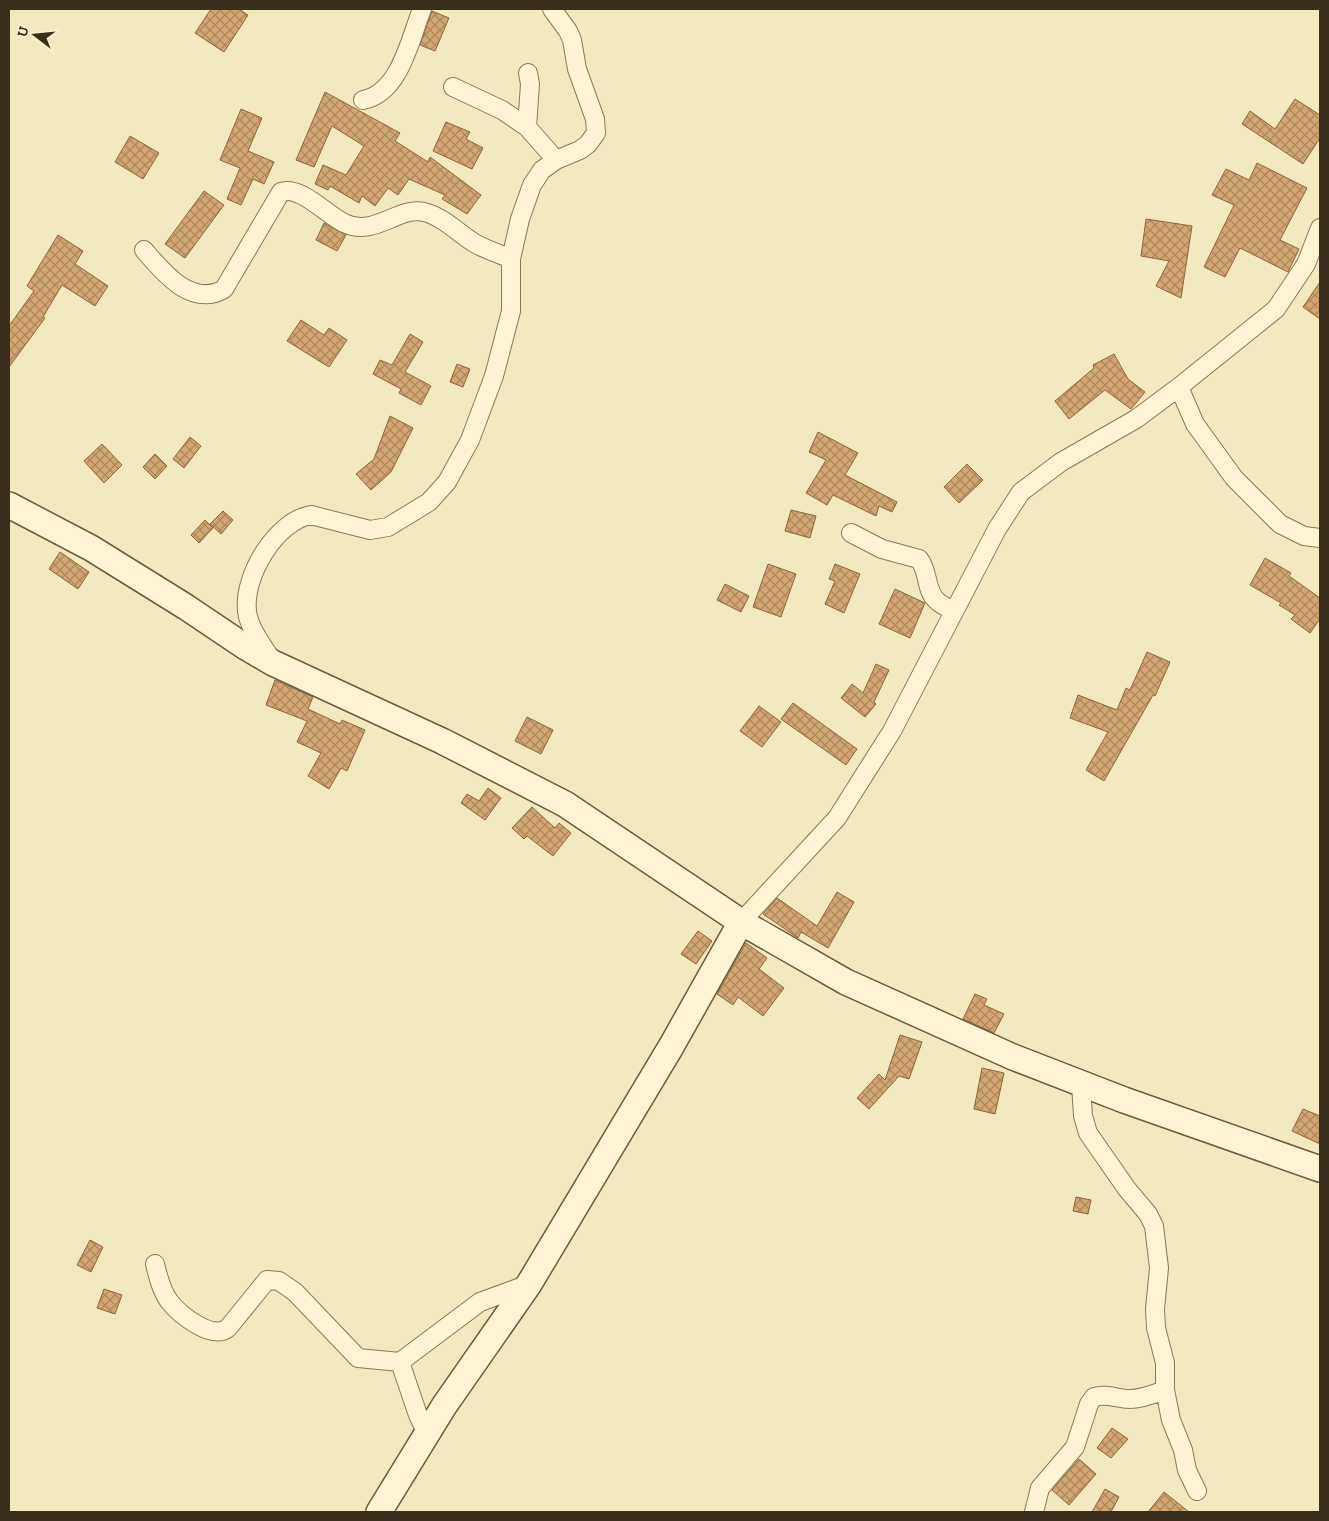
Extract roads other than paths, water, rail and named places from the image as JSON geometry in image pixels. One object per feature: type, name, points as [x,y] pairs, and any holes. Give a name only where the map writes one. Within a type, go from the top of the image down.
[{"type":"street","points":[[363,100],[377,97],[390,82],[403,60],[422,9]]},
{"type":"street","points":[[273,663],[249,622],[247,609],[252,576],[260,558],[280,534],[303,516],[319,515],[370,530],[388,527],[429,502],[447,482],[470,440],[494,376],[511,311],[511,259],[520,219],[532,185],[542,170],[556,160],[580,150],[596,133],[595,120],[577,70],[572,40],[568,31],[552,9]]},
{"type":"street","points":[[527,127],[530,84],[528,73]]},
{"type":"street","points":[[453,87],[502,110],[527,127],[556,160]]},
{"type":"street","points":[[144,250],[170,280],[184,289],[197,292],[218,292],[224,289],[281,192],[287,190],[300,194],[344,223],[356,227],[377,225],[411,211],[424,212],[443,220],[477,244],[511,259]]},
{"type":"street","points":[[379,1512],[427,1434],[529,1284],[672,1045],[741,922],[837,818],[892,730],[997,529],[1021,492],[1061,462],[1136,419],[1179,388],[1276,309],[1306,264],[1320,228]]},
{"type":"street","points":[[1179,388],[1195,424],[1234,478],[1280,524],[1304,536],[1320,538]]},
{"type":"street","points":[[9,505],[92,548],[273,663],[442,741],[565,804],[741,922],[846,982],[1013,1057],[1081,1084],[1320,1170]]},
{"type":"street","points":[[851,533],[882,549],[919,559],[924,568],[930,593],[936,601],[954,611]]},
{"type":"street","points":[[1081,1084],[1083,1116],[1088,1133],[1127,1189],[1148,1214],[1154,1226],[1159,1268],[1155,1309],[1156,1328],[1165,1363],[1165,1390],[1170,1420],[1183,1450],[1187,1470],[1196,1491]]},
{"type":"street","points":[[155,1264],[160,1284],[169,1301],[184,1316],[212,1333],[223,1332],[228,1328],[267,1280],[279,1281],[294,1292],[358,1358],[400,1362],[480,1302],[529,1284]]},
{"type":"street","points":[[400,1362],[418,1416],[427,1434]]},
{"type":"street","points":[[1034,1512],[1040,1488],[1075,1447],[1089,1404],[1094,1397],[1108,1395],[1127,1399],[1139,1399],[1165,1390]]}]
